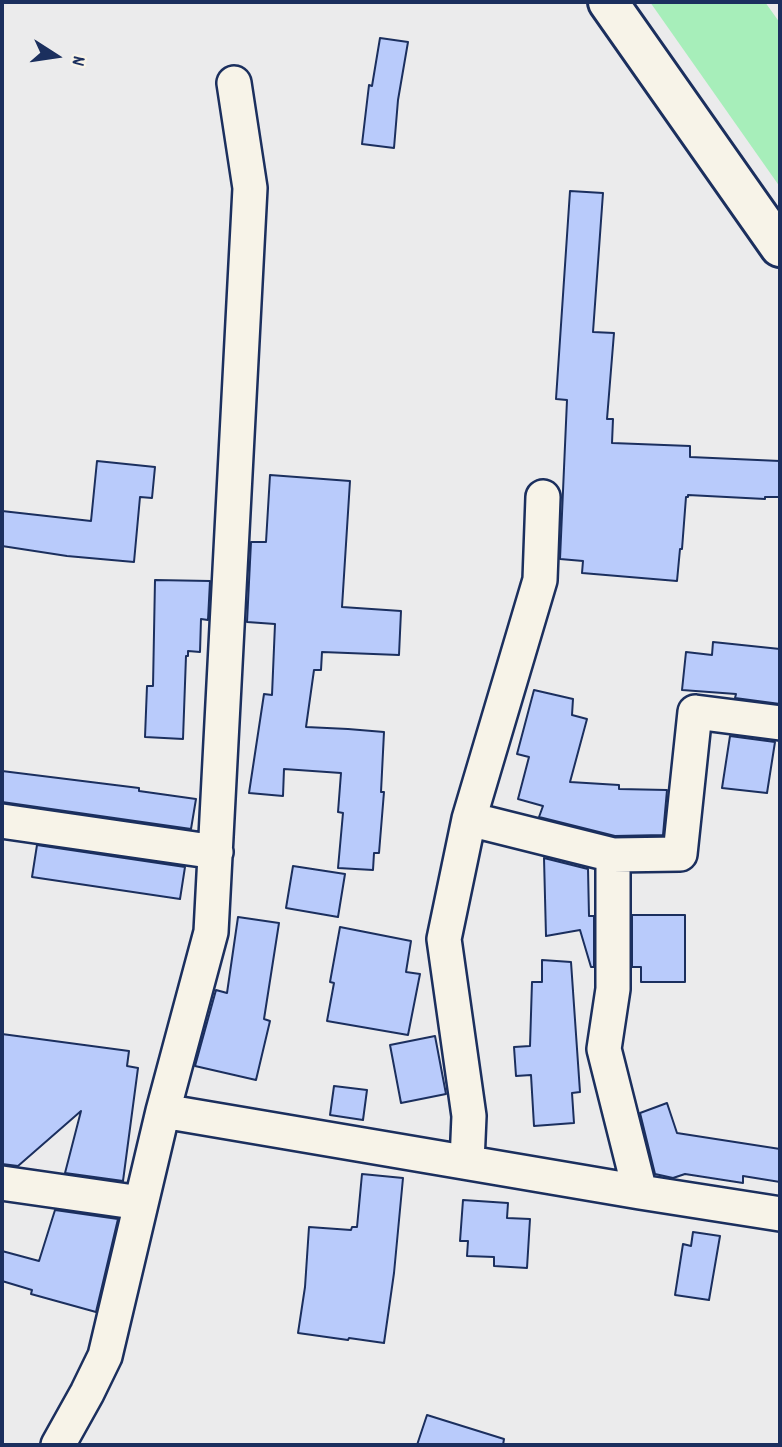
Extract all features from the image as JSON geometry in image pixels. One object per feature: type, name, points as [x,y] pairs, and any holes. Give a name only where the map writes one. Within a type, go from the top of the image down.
[{"type":"street","points":[[608,2],[780,247]]},
{"type":"street","points":[[58,1445],[105,1356],[163,1111],[211,932],[250,188],[234,83]]},
{"type":"street","points":[[467,1163],[469,1116],[444,939],[469,819],[540,580],[543,496]]},
{"type":"street","points":[[469,819],[613,855],[680,854],[695,712],[780,723]]},
{"type":"street","points":[[2,821],[216,852]]},
{"type":"street","points":[[613,855],[613,989],[604,1049],[640,1192]]},
{"type":"street","points":[[163,1111],[780,1214]]},
{"type":"street","points":[[2,1183],[141,1203]]},
{"type":"green space","points":[[650,2],[765,2],[780,23],[780,187]]},
{"type":"building","points":[[380,38],[408,42],[398,100],[394,148],[362,144],[369,85],[372,86]]},
{"type":"building","points":[[570,191],[603,193],[593,332],[614,333],[607,419],[613,419],[612,443],[690,446],[690,457],[780,461],[780,497],[686,497],[677,581],[582,573],[583,561],[560,559],[567,400],[556,399]]},
{"type":"building","points":[[97,461],[155,467],[152,498],[140,497],[134,562],[67,556],[2,546],[2,511],[91,521]]},
{"type":"building","points":[[270,475],[350,481],[342,607],[401,611],[399,655],[322,652],[321,670],[314,670],[306,727],[384,732],[381,792],[384,792],[379,853],[374,853],[373,870],[338,868],[343,813],[338,812],[341,773],[284,769],[283,796],[249,793],[264,694],[272,695],[275,624],[247,622],[251,542],[266,542]]},
{"type":"building","points":[[155,580],[210,581],[208,620],[201,619],[200,652],[188,651],[186,656],[183,739],[145,737],[147,686],[153,686]]},
{"type":"building","points":[[713,642],[780,649],[780,704],[735,698],[736,694],[682,690],[686,652],[712,655]]},
{"type":"building","points":[[534,690],[573,699],[572,715],[587,719],[570,782],[619,785],[619,789],[667,790],[663,835],[615,836],[539,817],[543,806],[518,799],[529,757],[517,754]]},
{"type":"building","points":[[730,736],[775,742],[767,793],[722,788]]},
{"type":"building","points":[[2,771],[139,788],[139,791],[196,799],[191,829],[2,802]]},
{"type":"building","points":[[37,845],[185,867],[180,899],[32,877]]},
{"type":"building","points":[[544,858],[588,869],[589,916],[594,916],[594,967],[591,967],[580,930],[546,936]]},
{"type":"building","points":[[293,866],[345,874],[338,917],[286,908]]},
{"type":"building","points":[[632,915],[685,915],[685,982],[641,982],[641,967],[632,967]]},
{"type":"building","points":[[238,917],[279,923],[264,1019],[270,1021],[256,1080],[195,1066],[216,990],[227,993]]},
{"type":"building","points":[[340,927],[411,941],[406,972],[420,974],[408,1035],[327,1021],[334,983],[330,982]]},
{"type":"building","points":[[542,960],[571,962],[580,1092],[572,1093],[574,1123],[534,1126],[531,1075],[516,1076],[514,1047],[530,1046],[532,982],[542,982]]},
{"type":"building","points":[[2,1034],[129,1051],[127,1066],[138,1068],[123,1181],[65,1173],[81,1111],[18,1166],[2,1164]]},
{"type":"building","points":[[435,1036],[446,1094],[401,1103],[390,1045]]},
{"type":"building","points":[[334,1086],[367,1090],[363,1120],[330,1115]]},
{"type":"building","points":[[667,1103],[677,1133],[780,1149],[780,1182],[743,1176],[743,1183],[685,1174],[673,1178],[655,1174],[640,1113]]},
{"type":"building","points":[[362,1174],[403,1178],[384,1343],[298,1333],[305,1287],[309,1227],[351,1230],[352,1227],[357,1227]]},
{"type":"building","points":[[463,1200],[508,1203],[507,1218],[530,1219],[527,1268],[494,1266],[494,1257],[467,1256],[468,1241],[460,1241]]},
{"type":"building","points":[[55,1210],[118,1219],[96,1312],[31,1294],[32,1290],[2,1281],[2,1251],[39,1261]]},
{"type":"building","points":[[693,1232],[720,1236],[709,1300],[675,1295],[683,1244],[691,1246]]},
{"type":"building","points":[[427,1415],[504,1439],[503,1445],[417,1445]]}]
